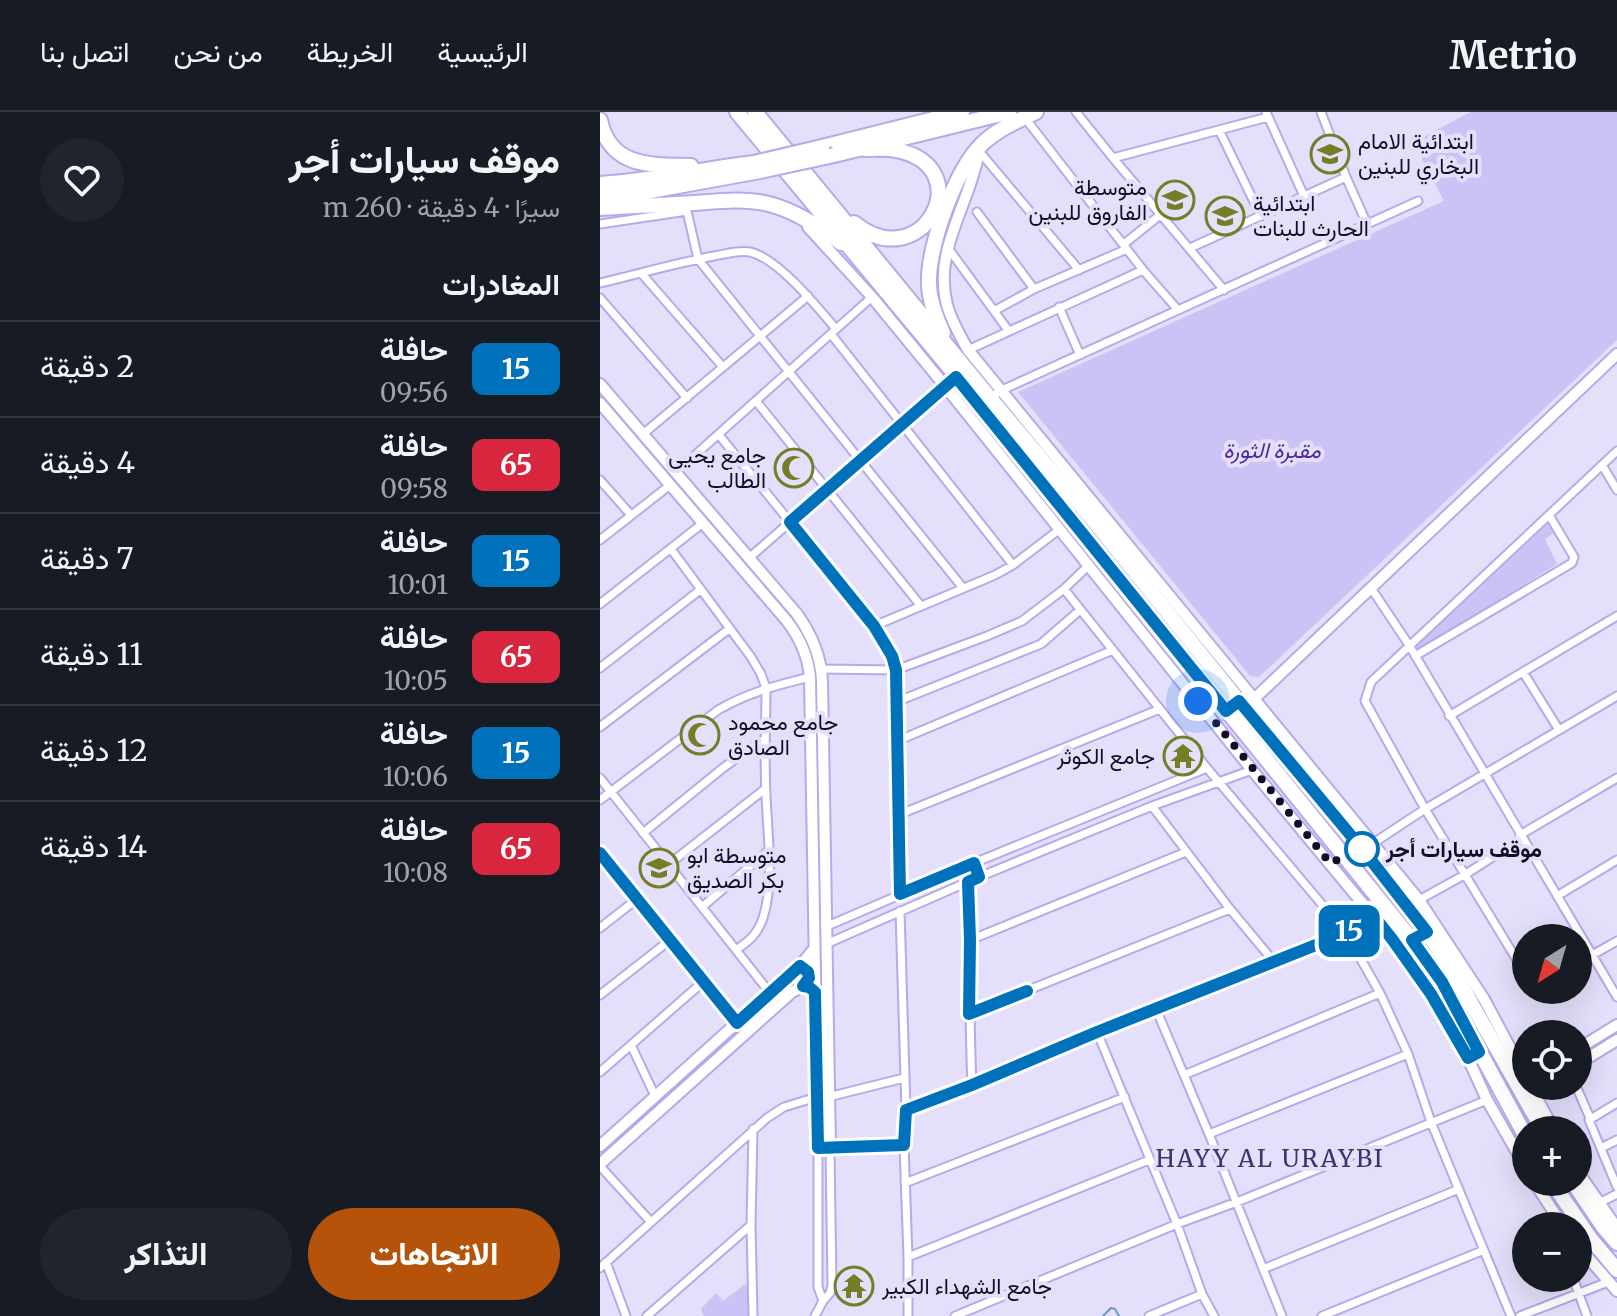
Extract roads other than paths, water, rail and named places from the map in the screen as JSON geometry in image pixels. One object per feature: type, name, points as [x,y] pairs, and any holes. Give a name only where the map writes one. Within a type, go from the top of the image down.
[{"type":"highway","points":[[739,112],[857,256],[951,381],[1348,858],[1412,940],[1442,982],[1473,1055],[1512,1116]]},
{"type":"highway","points":[[755,112],[824,196],[963,354]]},
{"type":"highway","points":[[762,112],[779,142]]},
{"type":"highway","points":[[828,151],[900,119],[908,112]]},
{"type":"highway","points":[[847,140],[962,112]]},
{"type":"highway","points":[[865,149],[1009,112]]},
{"type":"highway","points":[[1031,115],[1001,129],[980,148],[951,198],[931,260],[929,288],[940,326],[1368,847],[1453,971],[1535,1116]]},
{"type":"highway","points":[[600,120],[608,141],[631,160],[650,165],[757,167]]},
{"type":"highway","points":[[600,197],[639,193],[828,151],[865,149],[897,150],[916,158],[931,169],[939,193],[938,203],[929,220],[912,234],[892,240],[860,228],[824,196]]},
{"type":"highway","points":[[600,184],[636,182],[719,167]]},
{"type":"highway","points":[[600,208],[741,201],[769,204],[792,212],[818,227],[857,256]]},
{"type":"highway","points":[[1226,711],[1247,700]]},
{"type":"highway","points":[[1412,940],[1427,932]]},
{"type":"highway","points":[[1485,1028],[1504,1037]]},
{"type":"highway","points":[[1562,1196],[1612,1276]]},
{"type":"highway","points":[[1582,1196],[1617,1243]]},
{"type":"street","points":[[1076,112],[1224,290]]},
{"type":"street","points":[[1321,112],[1367,224]]},
{"type":"street","points":[[1031,115],[1143,270],[1178,310]]},
{"type":"street","points":[[1113,158],[1267,115],[1304,196]]},
{"type":"street","points":[[1219,130],[1261,216]]},
{"type":"street","points":[[980,148],[950,235],[944,268],[947,303],[963,354],[1008,330],[1143,270]]},
{"type":"street","points":[[980,148],[1079,270]]},
{"type":"street","points":[[1190,248],[1346,177]]},
{"type":"street","points":[[996,394],[1418,201]]},
{"type":"street","points":[[600,224],[687,211],[698,259],[963,588]]},
{"type":"street","points":[[792,212],[820,238],[951,381],[1060,529],[1252,770],[1392,939],[1473,1055],[1487,1100],[1512,1144]]},
{"type":"street","points":[[977,212],[1034,289]]},
{"type":"street","points":[[994,311],[1125,246],[1160,215]]},
{"type":"street","points":[[948,248],[1008,330]]},
{"type":"street","points":[[600,283],[741,251],[770,262],[808,296],[902,424],[1013,565]]},
{"type":"street","points":[[641,273],[723,367]]},
{"type":"street","points":[[643,434],[808,296]]},
{"type":"street","points":[[675,473],[872,297]]},
{"type":"street","points":[[600,298],[687,398]]},
{"type":"street","points":[[1059,307],[1080,355]]},
{"type":"street","points":[[1247,700],[1371,588],[1616,356]]},
{"type":"street","points":[[749,558],[951,381]]},
{"type":"street","points":[[600,384],[804,624],[815,645],[821,669],[814,949],[822,1097],[830,1147],[833,1282],[830,1293],[815,1316]]},
{"type":"street","points":[[756,401],[921,606]]},
{"type":"street","points":[[600,403],[794,629],[806,657],[810,677],[826,944],[818,1148],[818,1287],[823,1301]]},
{"type":"street","points":[[719,435],[874,626],[892,656],[896,670],[900,894]]},
{"type":"street","points":[[643,454],[644,448],[648,447],[661,457]]},
{"type":"street","points":[[1512,951],[1425,809],[1365,701],[1371,682],[1617,451]]},
{"type":"street","points":[[1602,465],[1617,490]]},
{"type":"street","points":[[600,480],[631,515]]},
{"type":"street","points":[[600,540],[670,485]]},
{"type":"street","points":[[1415,656],[1572,563],[1574,557],[1549,515]]},
{"type":"street","points":[[600,604],[703,523]]},
{"type":"street","points":[[874,626],[1013,565],[1060,529]]},
{"type":"street","points":[[671,549],[751,657],[766,688],[768,898],[752,939],[736,950]]},
{"type":"street","points":[[821,669],[896,670],[987,636],[1022,621],[1089,565]]},
{"type":"street","points":[[745,571],[758,582],[763,581],[764,576]]},
{"type":"street","points":[[1371,588],[1409,645],[1574,924]]},
{"type":"street","points":[[1064,589],[1207,768],[1346,933],[1380,993],[1408,1054],[1431,1122],[1511,1316]]},
{"type":"street","points":[[600,668],[700,590]]},
{"type":"street","points":[[896,702],[1041,644],[1080,610]]},
{"type":"street","points":[[1449,716],[1617,616]]},
{"type":"street","points":[[600,727],[729,629]]},
{"type":"street","points":[[897,741],[1113,650]]},
{"type":"street","points":[[1523,672],[1559,730]]},
{"type":"street","points":[[600,800],[735,700],[810,677]]},
{"type":"street","points":[[1512,1052],[1477,988],[1419,900],[1368,847],[1425,809],[1617,696]]},
{"type":"street","points":[[898,815],[1160,709]]},
{"type":"street","points":[[643,833],[765,738]]},
{"type":"street","points":[[825,927],[1207,768]]},
{"type":"street","points":[[826,944],[1152,806],[1252,770]]},
{"type":"street","points":[[600,778],[770,993]]},
{"type":"street","points":[[1419,900],[1466,874],[1521,836],[1617,778]]},
{"type":"street","points":[[668,865],[765,789]]},
{"type":"street","points":[[1152,806],[1275,963]]},
{"type":"street","points":[[702,907],[768,851]]},
{"type":"street","points":[[970,940],[1186,852]]},
{"type":"street","points":[[600,853],[737,1023]]},
{"type":"street","points":[[1557,896],[1617,860]]},
{"type":"street","points":[[600,868],[608,863]]},
{"type":"street","points":[[974,863],[979,877]]},
{"type":"street","points":[[968,882],[972,1085]]},
{"type":"street","points":[[600,928],[637,899]]},
{"type":"street","points":[[881,902],[884,918]]},
{"type":"street","points":[[969,1014],[1230,909]]},
{"type":"street","points":[[906,1110],[1346,933],[1369,910]]},
{"type":"street","points":[[900,911],[908,1316]]},
{"type":"street","points":[[600,995],[670,940]]},
{"type":"street","points":[[1617,941],[1592,955],[1617,997]]},
{"type":"street","points":[[600,1146],[800,966],[814,949]]},
{"type":"street","points":[[650,1221],[600,1165],[761,1019],[808,982],[806,969],[800,966]]},
{"type":"street","points":[[600,1072],[704,981]]},
{"type":"street","points":[[803,986],[815,992]]},
{"type":"street","points":[[1184,1075],[1380,993]]},
{"type":"street","points":[[1156,1009],[1282,1316]]},
{"type":"street","points":[[1592,1040],[1617,1025]]},
{"type":"street","points":[[1097,1032],[1177,1224],[1202,1294],[1214,1316]]},
{"type":"street","points":[[1592,1055],[1617,1040]]},
{"type":"street","points":[[631,1045],[655,1096]]},
{"type":"street","points":[[1209,1134],[1408,1054]]},
{"type":"street","points":[[626,1316],[603,1265],[753,1129],[784,1107],[904,1078]]},
{"type":"street","points":[[905,1183],[1125,1097]]},
{"type":"street","points":[[955,1316],[1487,1100]]},
{"type":"street","points":[[1592,1117],[1617,1103]]},
{"type":"street","points":[[1592,1123],[1617,1187]]},
{"type":"street","points":[[753,1129],[753,1316]]},
{"type":"street","points":[[1601,1148],[1617,1140]]},
{"type":"street","points":[[818,1148],[904,1145]]},
{"type":"street","points":[[908,1257],[1149,1160]]},
{"type":"street","points":[[1263,1269],[1459,1189]]},
{"type":"street","points":[[1592,1193],[1617,1228]]},
{"type":"street","points":[[1599,1203],[1617,1194]]},
{"type":"street","points":[[1542,1196],[1552,1212]]},
{"type":"street","points":[[647,1316],[751,1225]]},
{"type":"street","points":[[1322,1316],[1484,1250]]},
{"type":"street","points":[[1592,1258],[1612,1276],[1617,1291]]},
{"type":"street","points":[[1520,1316],[1612,1276]]},
{"type":"street","points":[[1578,1293],[1587,1316]]},
{"type":"street","points":[[1149,1316],[1202,1294]]},
{"type":"waterway","points":[[1103,1316],[1111,1308],[1119,1316]]},
{"type":"place","name":"ابتدائية الامام البخاري للبنين","points":[[1330,154]]},
{"type":"place","name":"متوسطة الفاروق للبنين","points":[[1175,200]]},
{"type":"place","name":"ابتدائية الحارث للبنات","points":[[1225,216]]},
{"type":"place","name":"جامع يحيى الطالب","points":[[794,468]]},
{"type":"place","name":"جامع محمود الصادق","points":[[700,735]]},
{"type":"place","name":"جامع الكوثر","points":[[1183,756]]},
{"type":"place","name":"موقف سيارات أجر","points":[[1362,849]]},
{"type":"place","name":"متوسطة ابو بكر الصديق","points":[[659,868]]},
{"type":"place","name":"جامع الشهداء الكبير","points":[[854,1286]]},
{"type":"district","name":"HAYY AL URAYBI","points":[[1270,1158]]},
{"type":"park label","name":"مقبرة الثورة","points":[[1272,450]]}]
